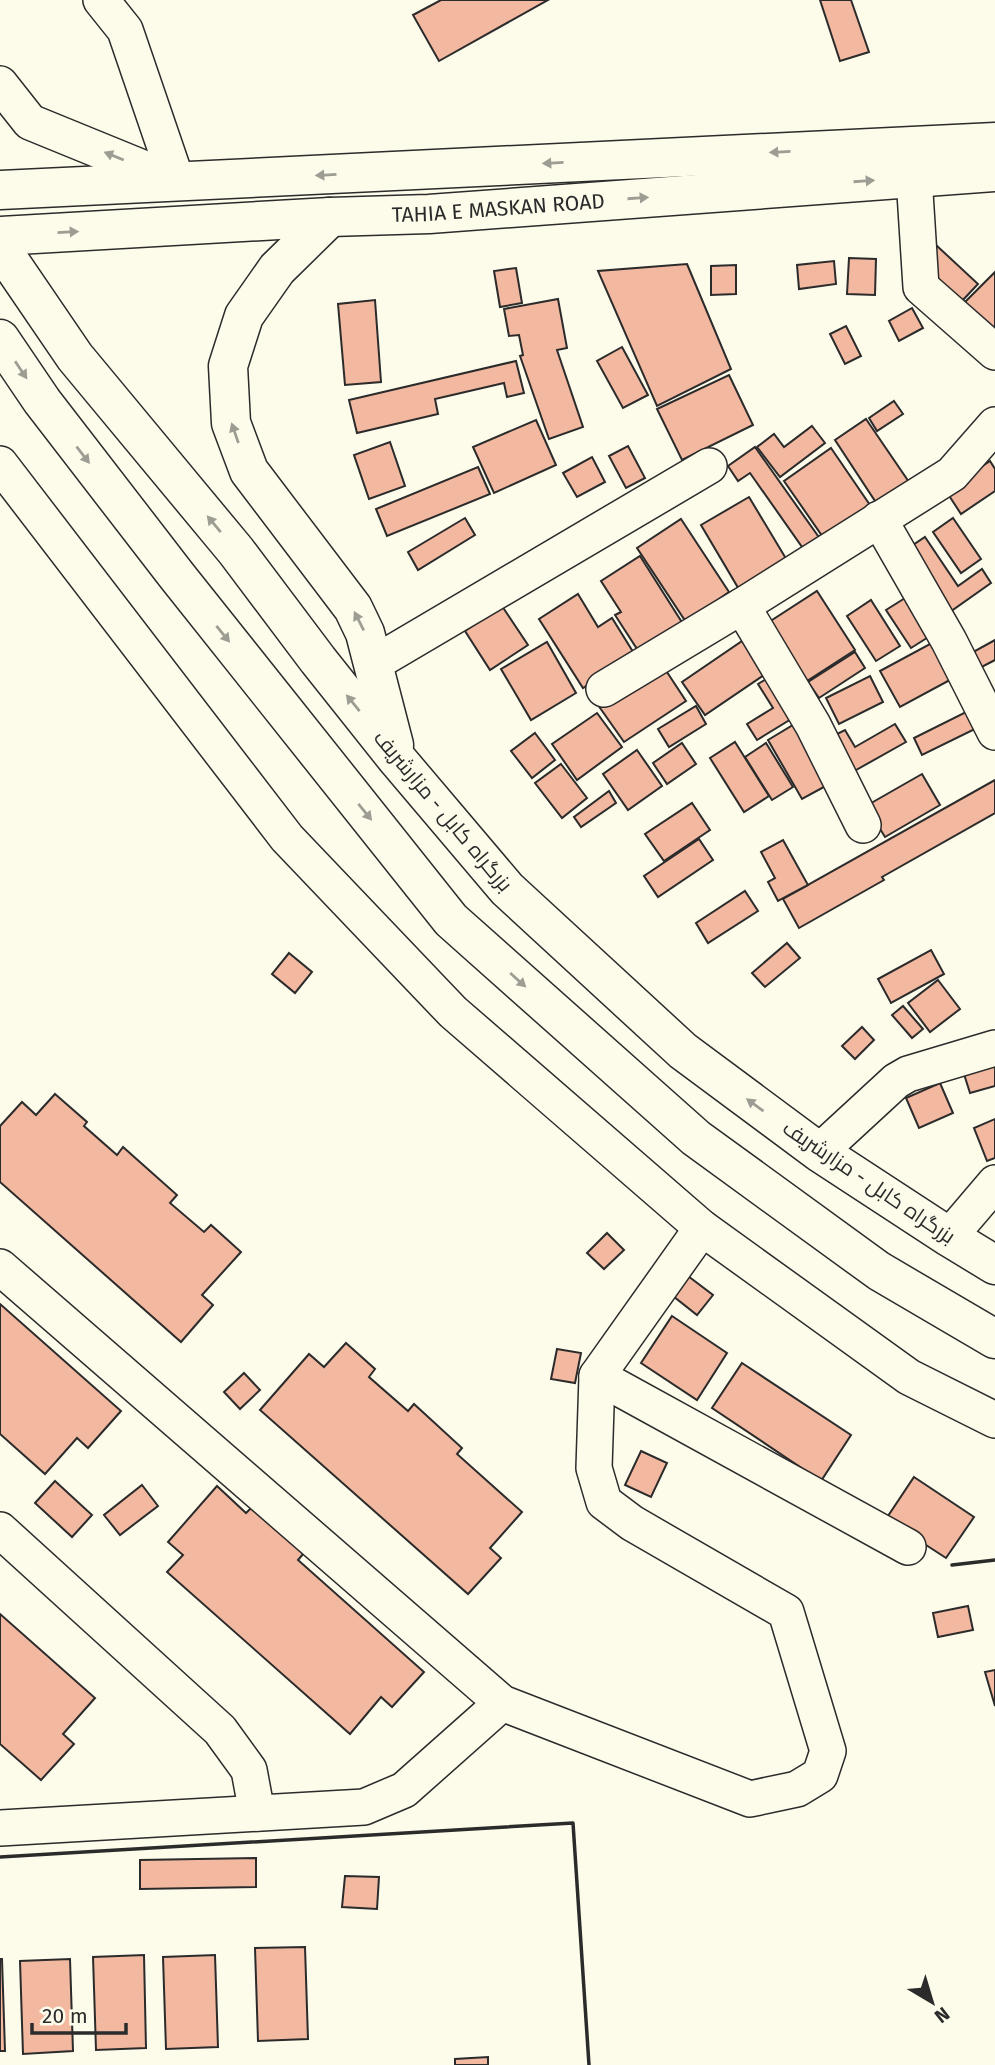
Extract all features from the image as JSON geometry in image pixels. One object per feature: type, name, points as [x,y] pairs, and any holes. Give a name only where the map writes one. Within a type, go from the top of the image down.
[{"type":"main road","name":"TAHIA E MASKAN ROAD","points":[[0,190],[995,142]]},
{"type":"main road","name":"TAHIA E MASKAN ROAD","points":[[0,236],[429,214],[995,172]]},
{"type":"main road","points":[[330,217],[277,269],[244,316],[229,366],[231,423],[249,471],[353,608],[365,633],[396,758]]},
{"type":"main road","name":"بزرگراه کابل - مزارشریف","points":[[0,247],[75,357],[236,551],[317,660],[396,758],[507,889],[683,1051],[819,1152],[995,1265]]},
{"type":"main road","points":[[0,339],[42,401],[177,576],[451,920],[696,1138],[879,1271],[995,1339]]},
{"type":"street","points":[[101,0],[125,30],[177,182]]},
{"type":"street","points":[[0,84],[30,122],[177,182]]},
{"type":"street","points":[[914,177],[921,287],[995,352]]},
{"type":"street","points":[[604,689],[952,474],[995,425]]},
{"type":"street","points":[[0,464],[287,838],[453,1013],[702,1227],[909,1377],[995,1420]]},
{"type":"street","points":[[373,664],[709,466]]},
{"type":"street","points":[[879,519],[949,641],[995,732]]},
{"type":"street","points":[[742,606],[813,724],[863,825]]},
{"type":"street","points":[[819,1152],[896,1081],[908,1074],[995,1048]]},
{"type":"street","points":[[949,1237],[995,1183]]},
{"type":"street","points":[[0,1267],[502,1703],[750,1798],[797,1789],[820,1775],[828,1751],[786,1612],[632,1523],[604,1502],[594,1468],[597,1376],[702,1227]]},
{"type":"street","points":[[597,1376],[908,1547]]},
{"type":"street","points":[[0,1530],[220,1730],[249,1770],[257,1813]]},
{"type":"street","points":[[0,1828],[364,1807],[404,1790],[502,1703]]},
{"type":"building","points":[[441,0],[548,0],[439,61],[413,15]]},
{"type":"building","points":[[820,0],[851,0],[869,52],[840,61]]},
{"type":"building","points":[[936,245],[978,284],[961,302],[920,262]]},
{"type":"building","points":[[849,258],[876,259],[875,295],[847,294]]},
{"type":"building","points":[[834,261],[836,284],[799,289],[797,265]]},
{"type":"building","points":[[687,264],[731,369],[657,406],[598,271]]},
{"type":"building","points":[[736,265],[736,294],[711,295],[711,266]]},
{"type":"building","points":[[516,268],[522,303],[500,307],[494,271]]},
{"type":"building","points":[[995,272],[995,335],[963,304]]},
{"type":"building","points":[[558,299],[567,348],[557,350],[583,427],[549,439],[520,356],[523,355],[519,335],[509,336],[504,309]]},
{"type":"building","points":[[375,300],[381,382],[345,385],[338,304]]},
{"type":"building","points":[[912,308],[923,328],[899,341],[889,321]]},
{"type":"building","points":[[846,326],[861,356],[845,364],[830,334]]},
{"type":"building","points":[[622,347],[648,395],[623,408],[597,361]]},
{"type":"building","points":[[516,361],[524,393],[507,397],[504,383],[435,399],[438,414],[357,433],[349,400]]},
{"type":"building","points":[[729,375],[753,425],[682,460],[657,409]]},
{"type":"building","points":[[894,401],[903,414],[877,431],[869,418]]},
{"type":"building","points":[[866,419],[911,485],[879,507],[835,440]]},
{"type":"building","points":[[536,420],[556,465],[494,493],[473,447]]},
{"type":"building","points":[[812,426],[825,443],[780,477],[757,447],[774,434],[784,447]]},
{"type":"building","points":[[390,442],[405,486],[369,499],[354,455]]},
{"type":"building","points":[[628,446],[645,478],[626,488],[609,456]]},
{"type":"building","points":[[755,447],[823,543],[807,554],[750,473],[738,481],[728,466]]},
{"type":"building","points":[[831,448],[872,508],[825,540],[784,481]]},
{"type":"building","points":[[592,457],[605,482],[577,497],[563,473]]},
{"type":"building","points":[[990,461],[995,469],[995,491],[961,514],[946,491]]},
{"type":"building","points":[[478,467],[490,494],[387,536],[376,509]]},
{"type":"building","points":[[749,497],[788,562],[740,591],[701,525]]},
{"type":"building","points":[[465,518],[475,535],[418,570],[408,552]]},
{"type":"building","points":[[953,518],[981,559],[961,573],[933,532]]},
{"type":"building","points":[[681,519],[729,592],[686,622],[637,548]]},
{"type":"building","points":[[925,537],[958,586],[982,569],[991,583],[947,614],[904,551]]},
{"type":"building","points":[[640,556],[683,624],[639,652],[615,615],[621,612],[601,581]]},
{"type":"building","points":[[817,591],[855,650],[807,681],[769,622]]},
{"type":"building","points":[[913,593],[938,631],[911,648],[886,610]]},
{"type":"building","points":[[578,594],[598,627],[612,618],[635,655],[583,688],[539,619]]},
{"type":"building","points":[[871,600],[900,646],[876,661],[847,616]]},
{"type":"building","points":[[502,606],[528,645],[490,670],[465,631]]},
{"type":"building","points":[[748,637],[770,671],[705,715],[682,682]]},
{"type":"building","points":[[941,638],[961,674],[900,707],[880,671]]},
{"type":"building","points":[[995,640],[995,660],[976,670],[968,655]]},
{"type":"building","points":[[547,642],[576,693],[531,720],[501,669]]},
{"type":"building","points":[[855,652],[865,668],[819,698],[808,682]]},
{"type":"building","points":[[661,663],[686,701],[624,742],[598,705]]},
{"type":"building","points":[[776,673],[801,713],[757,740],[747,724],[773,708],[758,684]]},
{"type":"building","points":[[870,676],[883,702],[839,724],[826,698]]},
{"type":"building","points":[[696,706],[706,724],[669,747],[658,729]]},
{"type":"building","points":[[974,708],[983,725],[922,755],[914,738]]},
{"type":"building","points":[[597,713],[622,747],[577,780],[552,744]]},
{"type":"building","points":[[798,722],[833,782],[802,799],[768,740]]},
{"type":"building","points":[[895,724],[906,742],[849,774],[829,738],[845,730],[855,747]]},
{"type":"building","points":[[535,733],[555,760],[532,778],[511,751]]},
{"type":"building","points":[[735,742],[769,796],[744,812],[710,758]]},
{"type":"building","points":[[682,743],[696,764],[667,784],[653,763]]},
{"type":"building","points":[[766,743],[793,787],[772,800],[745,757]]},
{"type":"building","points":[[637,750],[662,786],[628,810],[603,774]]},
{"type":"building","points":[[561,764],[587,798],[562,818],[535,783]]},
{"type":"building","points":[[922,774],[940,805],[885,837],[866,806]]},
{"type":"building","points":[[995,780],[995,813],[799,928],[783,899]]},
{"type":"building","points":[[609,791],[616,803],[581,827],[574,817]]},
{"type":"building","points":[[692,803],[710,830],[664,861],[645,834]]},
{"type":"building","points":[[699,839],[713,860],[658,897],[644,876]]},
{"type":"building","points":[[783,840],[808,885],[778,901],[768,882],[775,878],[761,852]]},
{"type":"building","points":[[745,891],[758,911],[708,943],[696,923]]},
{"type":"building","points":[[787,943],[800,958],[765,987],[752,973]]},
{"type":"building","points":[[931,950],[944,974],[891,1003],[878,979]]},
{"type":"building","points":[[289,953],[312,972],[295,993],[272,974]]},
{"type":"building","points":[[938,980],[960,1009],[930,1032],[908,1003]]},
{"type":"building","points":[[903,1006],[923,1029],[912,1038],[892,1015]]},
{"type":"building","points":[[862,1027],[874,1040],[855,1059],[842,1046]]},
{"type":"building","points":[[995,1066],[995,1086],[970,1093],[964,1074]]},
{"type":"building","points":[[940,1083],[953,1113],[919,1128],[906,1098]]},
{"type":"building","points":[[55,1094],[87,1122],[84,1126],[117,1155],[123,1147],[177,1195],[170,1203],[204,1232],[211,1225],[241,1252],[202,1295],[213,1305],[181,1342],[0,1182],[0,1126],[22,1102],[36,1115]]},
{"type":"building","points":[[995,1119],[995,1158],[987,1161],[974,1128]]},
{"type":"building","points":[[607,1233],[624,1250],[604,1269],[587,1253]]},
{"type":"building","points":[[688,1276],[713,1295],[697,1315],[673,1296]]},
{"type":"building","points":[[0,1304],[121,1411],[88,1448],[77,1438],[45,1474],[0,1434]]},
{"type":"building","points":[[672,1316],[727,1353],[697,1400],[641,1363]]},
{"type":"building","points":[[346,1343],[375,1369],[369,1377],[408,1411],[414,1404],[462,1448],[457,1454],[522,1512],[490,1548],[501,1558],[468,1594],[260,1410],[309,1354],[324,1367]]},
{"type":"building","points":[[557,1349],[581,1353],[575,1383],[551,1379]]},
{"type":"building","points":[[742,1363],[851,1435],[821,1481],[712,1408]]},
{"type":"building","points":[[244,1373],[260,1390],[240,1409],[224,1392]]},
{"type":"building","points":[[641,1451],[667,1463],[651,1497],[625,1485]]},
{"type":"building","points":[[914,1477],[974,1517],[946,1558],[886,1519]]},
{"type":"building","points":[[55,1481],[92,1515],[72,1537],[35,1503]]},
{"type":"building","points":[[142,1485],[158,1506],[120,1535],[104,1515]]},
{"type":"building","points":[[217,1486],[246,1513],[252,1507],[304,1553],[298,1560],[424,1672],[392,1707],[381,1697],[350,1734],[167,1572],[183,1555],[168,1542]]},
{"type":"building","points":[[968,1606],[973,1630],[938,1637],[933,1613]]},
{"type":"building","points":[[0,1614],[95,1698],[63,1734],[74,1744],[41,1780],[0,1744]]},
{"type":"building","points":[[995,1670],[995,1706],[985,1672]]},
{"type":"building","points":[[256,1858],[256,1887],[140,1889],[140,1860]]},
{"type":"building","points":[[345,1876],[379,1877],[377,1909],[342,1907]]},
{"type":"building","points":[[305,1947],[308,2039],[258,2041],[255,1948]]},
{"type":"building","points":[[144,1955],[146,2048],[96,2050],[93,1957]]},
{"type":"building","points":[[215,1955],[218,2047],[166,2049],[163,1957]]},
{"type":"building","points":[[2,1959],[5,2051],[0,2051]]},
{"type":"building","points":[[70,1959],[73,2051],[23,2054],[20,1961]]},
{"type":"building","points":[[488,2057],[488,2065],[455,2065],[455,2059]]},
{"type":"wall","points":[[952,1565],[995,1560]]},
{"type":"wall","points":[[0,1857],[573,1823],[589,2065]]}]
